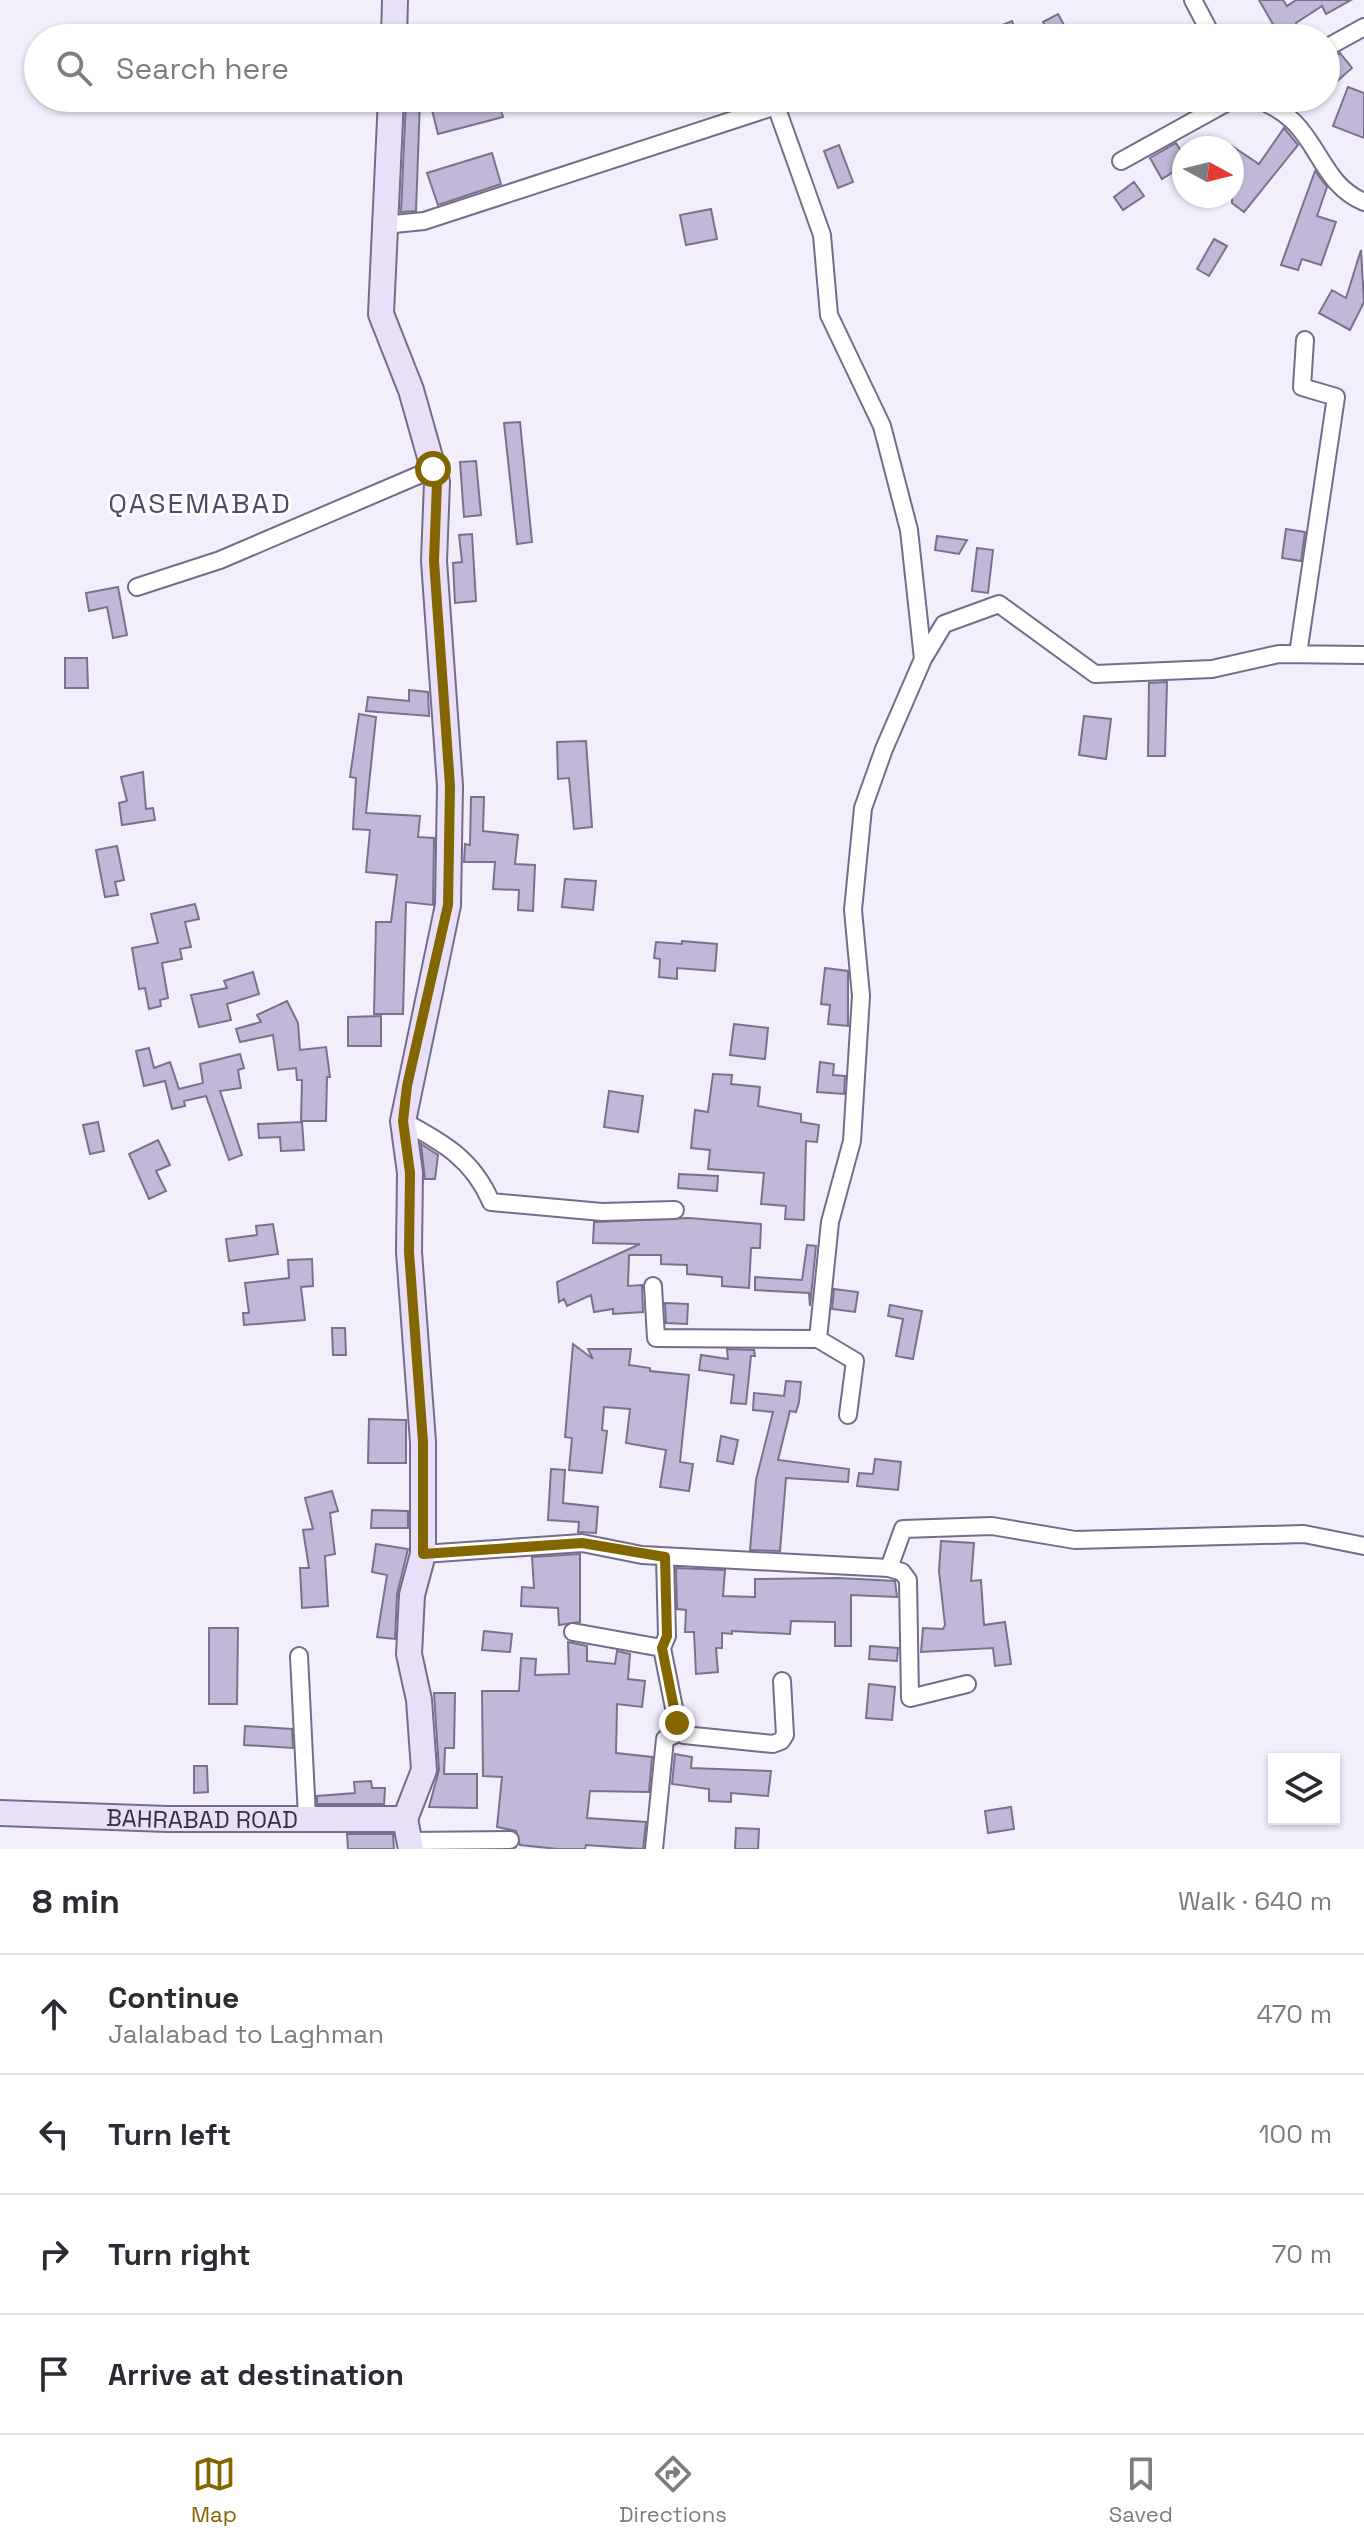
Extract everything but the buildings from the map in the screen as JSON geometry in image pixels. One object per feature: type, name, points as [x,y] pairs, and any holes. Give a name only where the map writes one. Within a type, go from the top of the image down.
[{"type":"street","points":[[394,24],[395,0]]},
{"type":"street","points":[[1193,0],[1206,24]]},
{"type":"street","points":[[1340,40],[1364,27]]},
{"type":"street","points":[[390,112],[381,314],[411,390],[437,482],[434,561],[450,786],[448,905],[407,1086],[403,1121],[410,1173],[409,1252],[423,1442],[423,1554],[412,1595],[409,1654],[419,1700],[424,1770],[409,1836],[510,1840]]},
{"type":"street","points":[[384,225],[424,221],[758,112]]},
{"type":"street","points":[[778,112],[822,235],[829,315],[886,441],[909,530],[923,659]]},
{"type":"street","points":[[1121,161],[1210,112]]},
{"type":"street","points":[[1281,112],[1304,128],[1343,193],[1364,202]]},
{"type":"street","points":[[1298,654],[1336,397],[1302,387],[1305,340]]},
{"type":"street","points":[[137,587],[220,560],[433,469]]},
{"type":"street","points":[[818,1339],[830,1222],[852,1141],[861,996],[853,910],[863,808],[884,749],[923,659],[944,624],[999,604],[1095,674],[1212,669],[1279,654],[1364,655]]},
{"type":"street","points":[[403,1121],[443,1143],[480,1176],[491,1202],[602,1212],[675,1210]]},
{"type":"street","points":[[653,1286],[656,1338],[818,1339],[855,1361],[848,1415]]},
{"type":"street","points":[[889,1568],[903,1529],[992,1526],[1075,1540],[1304,1534],[1364,1546]]},
{"type":"street","points":[[423,1554],[582,1543],[665,1557],[889,1568],[902,1572],[908,1580],[910,1698],[967,1684]]},
{"type":"street","points":[[665,1557],[667,1636],[662,1648],[681,1732]]},
{"type":"street","points":[[573,1632],[662,1648]]},
{"type":"street","points":[[299,1656],[307,1817]]},
{"type":"street","points":[[654,1849],[665,1739],[681,1732],[773,1744],[781,1741],[785,1735],[782,1681]]},
{"type":"street","name":"BAHRABAD ROAD","points":[[0,1813],[167,1819],[307,1817],[409,1836]]},
{"type":"district","name":"QASEMABAD","points":[[200,503]]},
{"type":"route","points":[[433,469],[437,482],[434,561],[450,786],[450,865],[448,905],[407,1086],[403,1121],[410,1173],[409,1252],[423,1442],[423,1554],[582,1543],[665,1557],[667,1636],[662,1648],[677,1723]]}]
